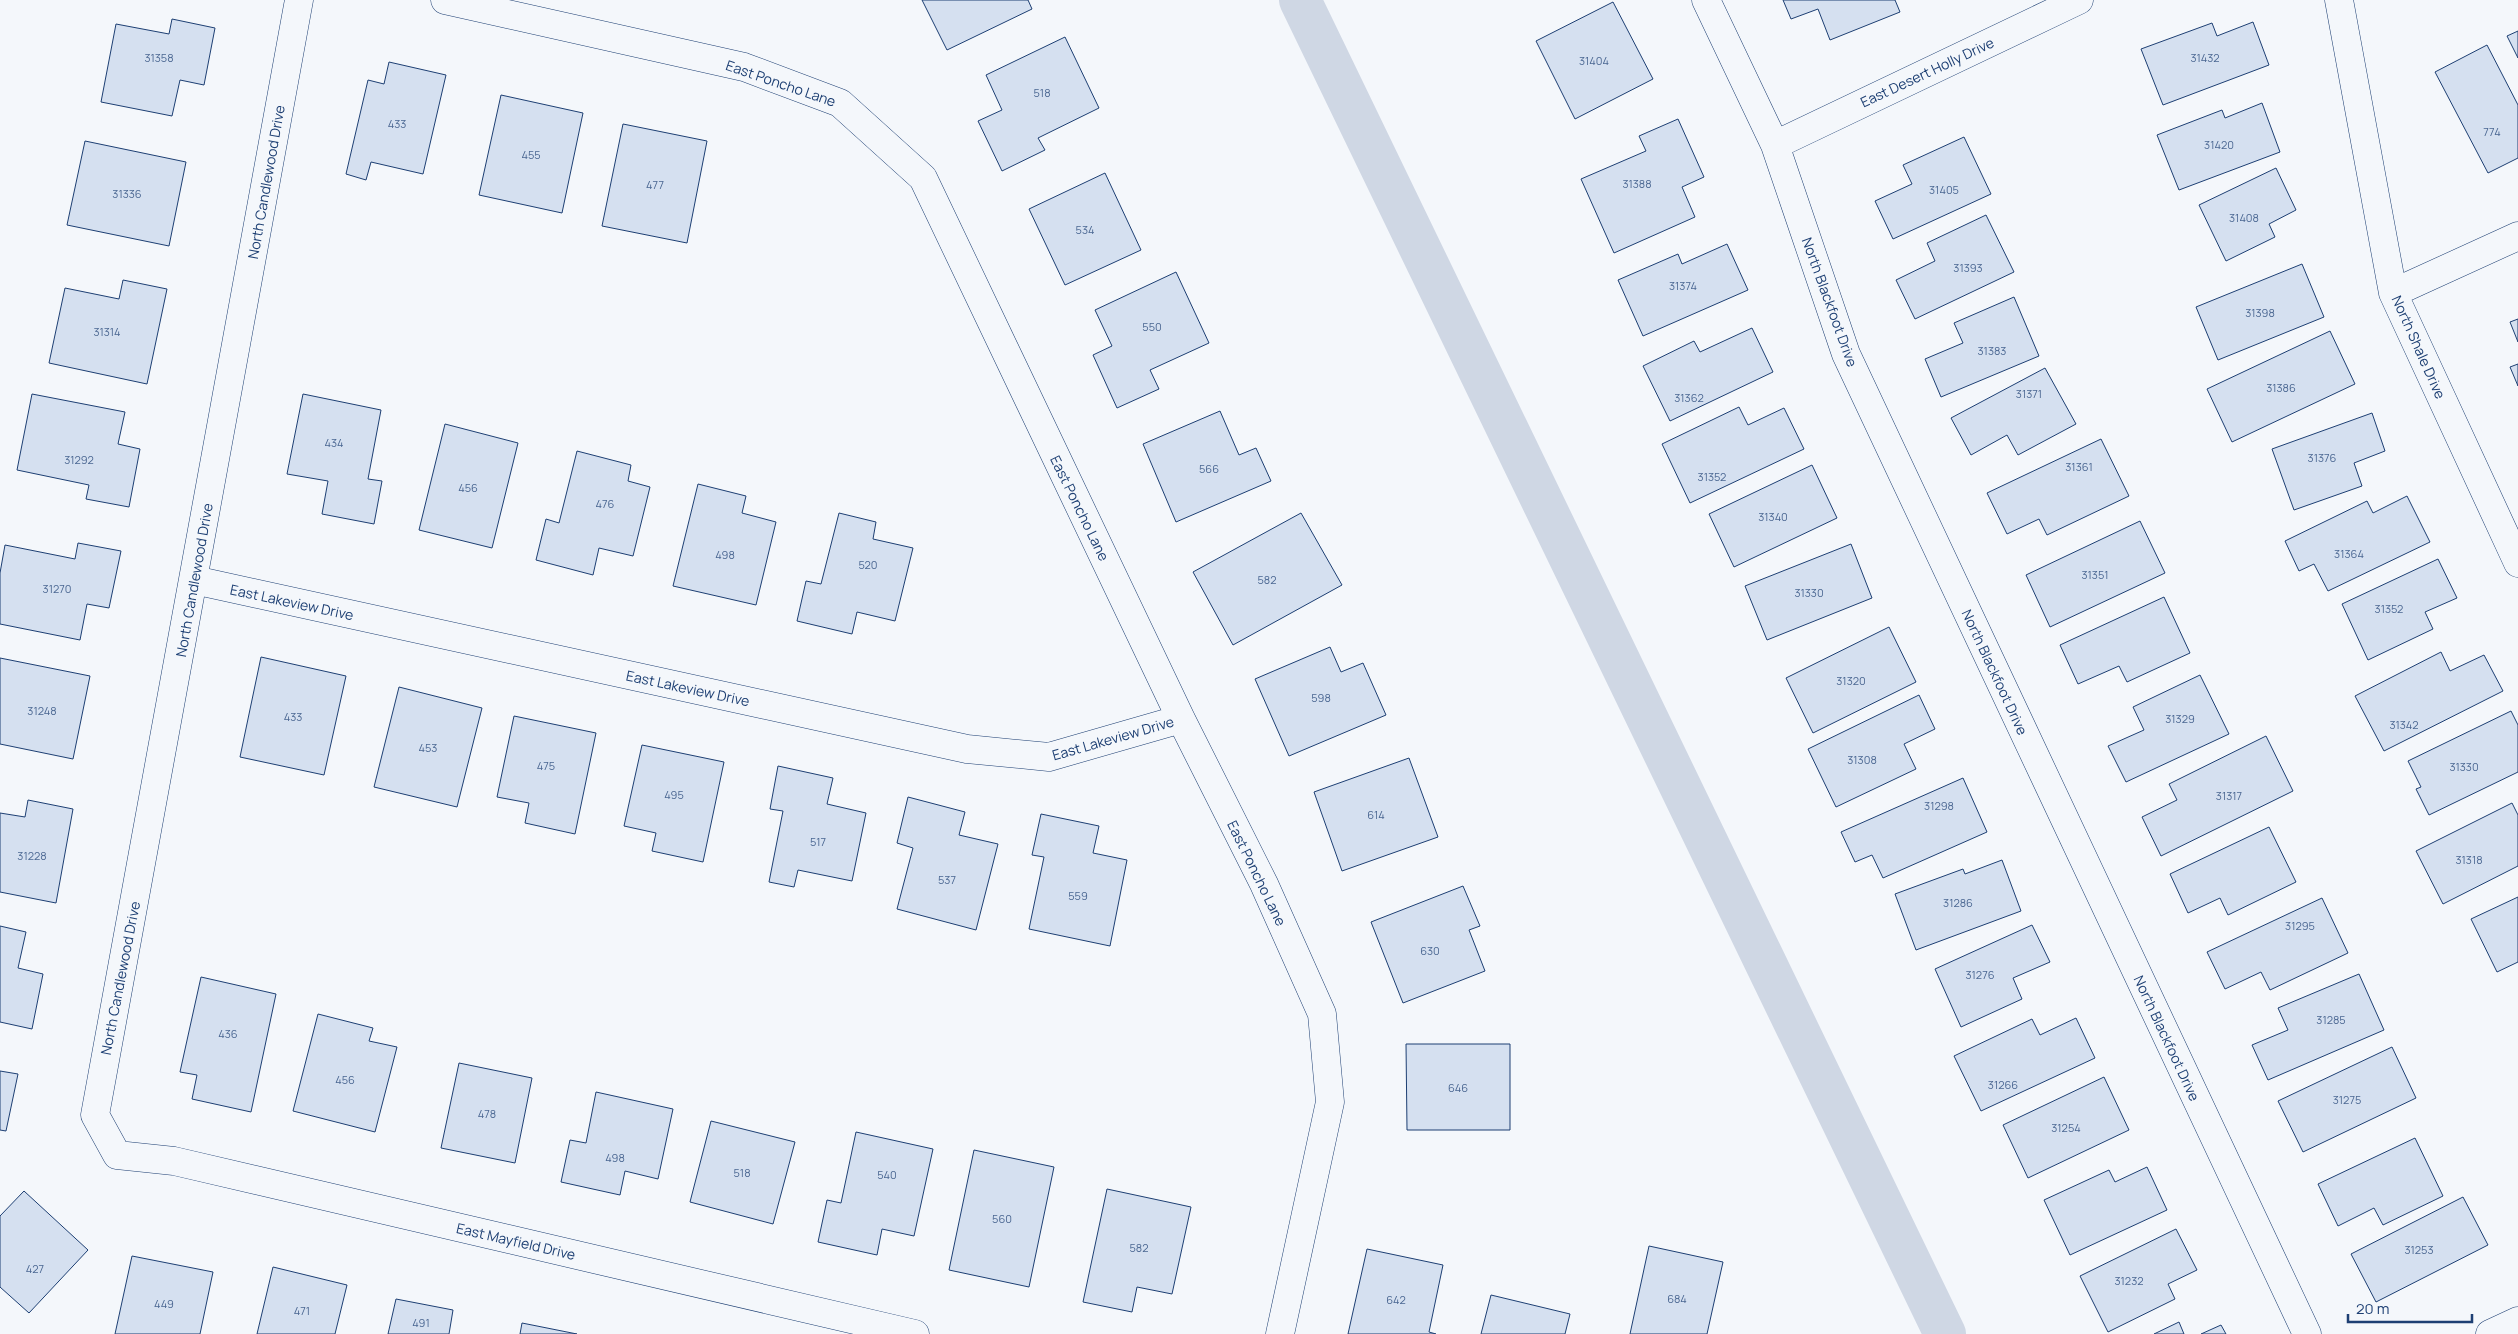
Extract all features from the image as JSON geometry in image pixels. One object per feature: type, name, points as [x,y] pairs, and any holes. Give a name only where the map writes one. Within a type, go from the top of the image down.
[{"type":"street","name":"North Candlewood Drive","points":[[116,1155],[94,1115],[194,580],[299,0]]},
{"type":"street","name":"East Poncho Lane","points":[[445,0],[753,70],[840,103],[923,178],[1181,719],[1264,884],[1322,1014],[1330,1102],[1280,1334]]},
{"type":"street","name":"North Blackfoot Drive","points":[[1706,0],[1775,145],[1846,354],[2307,1334]]},
{"type":"street","name":"East Desert Holly Drive","points":[[1775,145],[2079,0]]},
{"type":"street","name":"North Shale Drive","points":[[2339,0],[2394,293],[2518,563]]},
{"type":"street","points":[[2394,293],[2518,236]]},
{"type":"street","name":"East Lakeview Drive","points":[[194,580],[967,749],[1049,757],[1181,719]]},
{"type":"street","name":"East Mayfield Drive","points":[[116,1155],[184,1163],[915,1334]]},
{"type":"street","points":[[2490,1334],[2518,1321]]},
{"type":"building","points":[[922,0],[1028,0],[1032,9],[947,50]]},
{"type":"building","points":[[1783,0],[1895,0],[1900,12],[1830,40],[1818,9],[1791,19]]},
{"type":"building","points":[[1613,2],[1653,79],[1575,119],[1536,41]]},
{"type":"building","points":[[172,19],[215,28],[204,85],[180,80],[172,116],[101,102],[116,24],[169,34]]},
{"type":"building","points":[[2253,22],[2269,65],[2163,105],[2141,49],[2212,23],[2217,36]]},
{"type":"building","points":[[2518,31],[2518,58],[2507,36]]},
{"type":"building","points":[[1065,37],[1099,108],[1038,138],[1045,150],[1002,171],[978,121],[1002,110],[986,75]]},
{"type":"building","points":[[2487,45],[2518,105],[2518,158],[2488,173],[2435,72]]},
{"type":"building","points":[[389,62],[446,75],[423,174],[371,162],[366,180],[346,174],[368,80],[384,84]]},
{"type":"building","points":[[501,95],[583,113],[562,213],[479,195]]},
{"type":"building","points":[[2262,103],[2280,152],[2179,190],[2157,135],[2222,110],[2225,118]]},
{"type":"building","points":[[1678,119],[1704,177],[1682,187],[1695,217],[1614,253],[1581,179],[1646,151],[1639,136]]},
{"type":"building","points":[[623,124],[707,141],[687,243],[602,226]]},
{"type":"building","points":[[1964,137],[1991,194],[1893,239],[1875,201],[1912,184],[1903,165]]},
{"type":"building","points":[[85,141],[186,162],[169,246],[67,225]]},
{"type":"building","points":[[2276,168],[2296,210],[2269,224],[2275,237],[2226,261],[2199,205]]},
{"type":"building","points":[[1105,173],[1141,250],[1065,285],[1029,209]]},
{"type":"building","points":[[1986,215],[2014,272],[1915,319],[1896,280],[1935,261],[1927,243]]},
{"type":"building","points":[[1727,244],[1748,290],[1643,336],[1618,280],[1678,254],[1682,264]]},
{"type":"building","points":[[2302,264],[2324,317],[2218,360],[2196,307]]},
{"type":"building","points":[[1176,272],[1209,343],[1150,370],[1159,389],[1117,408],[1093,355],[1112,346],[1095,310]]},
{"type":"building","points":[[123,280],[167,289],[147,384],[49,363],[65,288],[119,299]]},
{"type":"building","points":[[2014,297],[2039,356],[1941,397],[1925,359],[1963,343],[1954,323]]},
{"type":"building","points":[[2518,319],[2518,342],[2510,322]]},
{"type":"building","points":[[1752,328],[1773,372],[1670,421],[1643,366],[1694,341],[1700,352]]},
{"type":"building","points":[[2330,331],[2355,384],[2232,442],[2207,389]]},
{"type":"building","points":[[2518,364],[2518,386],[2510,367]]},
{"type":"building","points":[[2045,368],[2076,424],[2018,455],[2007,435],[1971,455],[1951,418]]},
{"type":"building","points":[[32,394],[125,412],[118,444],[140,449],[129,507],[86,499],[89,485],[17,470]]},
{"type":"building","points":[[303,394],[381,410],[368,479],[382,481],[374,524],[322,514],[328,481],[287,474]]},
{"type":"building","points":[[1739,407],[1748,425],[1784,408],[1804,449],[1690,503],[1662,444]]},
{"type":"building","points":[[1220,411],[1239,455],[1256,448],[1271,481],[1176,522],[1143,444]]},
{"type":"building","points":[[2372,413],[2385,451],[2354,463],[2362,486],[2294,510],[2272,449]]},
{"type":"building","points":[[445,424],[518,443],[492,548],[419,530]]},
{"type":"building","points":[[2101,439],[2129,496],[2047,535],[2039,519],[2007,534],[1987,493]]},
{"type":"building","points":[[577,451],[631,465],[628,481],[650,487],[633,556],[599,548],[593,575],[536,560],[546,519],[559,523]]},
{"type":"building","points":[[1812,465],[1837,518],[1734,567],[1709,514]]},
{"type":"building","points":[[698,484],[746,496],[742,513],[776,522],[756,605],[673,586]]},
{"type":"building","points":[[2407,496],[2430,542],[2328,591],[2314,564],[2299,571],[2285,541],[2367,501],[2373,513]]},
{"type":"building","points":[[839,513],[876,522],[873,539],[913,548],[895,621],[857,612],[852,634],[797,621],[806,581],[821,584]]},
{"type":"building","points":[[1301,513],[1342,585],[1233,645],[1193,572]]},
{"type":"building","points":[[2140,521],[2165,573],[2050,627],[2026,575]]},
{"type":"building","points":[[78,543],[121,551],[109,608],[87,604],[80,640],[0,624],[0,573],[5,545],[75,559]]},
{"type":"building","points":[[1851,544],[1872,598],[1767,640],[1745,586]]},
{"type":"building","points":[[2438,559],[2457,598],[2425,612],[2433,629],[2368,660],[2342,604]]},
{"type":"building","points":[[2164,597],[2190,653],[2127,682],[2119,666],[2078,684],[2060,645]]},
{"type":"building","points":[[1889,627],[1916,682],[1813,733],[1786,678]]},
{"type":"building","points":[[1330,647],[1341,672],[1363,663],[1386,715],[1289,756],[1255,679]]},
{"type":"building","points":[[2441,652],[2450,671],[2484,655],[2503,691],[2384,751],[2355,696]]},
{"type":"building","points":[[261,657],[346,676],[324,775],[240,757]]},
{"type":"building","points":[[0,658],[90,676],[73,759],[0,744]]},
{"type":"building","points":[[2200,675],[2229,734],[2126,782],[2108,746],[2144,730],[2133,707]]},
{"type":"building","points":[[399,687],[482,708],[457,807],[374,787]]},
{"type":"building","points":[[1919,695],[1935,729],[1904,744],[1916,769],[1836,807],[1808,749]]},
{"type":"building","points":[[2511,711],[2518,725],[2518,772],[2429,815],[2416,789],[2421,787],[2408,761]]},
{"type":"building","points":[[514,716],[596,733],[575,834],[525,823],[529,803],[497,797]]},
{"type":"building","points":[[2266,736],[2293,791],[2161,856],[2142,817],[2177,800],[2169,784]]},
{"type":"building","points":[[642,745],[724,762],[703,862],[652,851],[656,833],[624,826]]},
{"type":"building","points":[[1409,758],[1438,837],[1342,871],[1314,792]]},
{"type":"building","points":[[778,766],[833,778],[827,804],[866,813],[852,881],[798,870],[794,887],[769,882],[783,811],[770,809]]},
{"type":"building","points":[[1963,778],[1987,832],[1883,878],[1872,855],[1855,862],[1841,832]]},
{"type":"building","points":[[908,797],[965,812],[959,835],[998,844],[976,930],[897,909],[913,848],[897,843]]},
{"type":"building","points":[[28,800],[73,809],[56,903],[0,892],[0,813],[25,817]]},
{"type":"building","points":[[2512,803],[2518,815],[2518,866],[2443,904],[2416,851]]},
{"type":"building","points":[[1041,814],[1099,826],[1093,853],[1127,860],[1110,946],[1029,929],[1044,857],[1032,855]]},
{"type":"building","points":[[2269,827],[2296,882],[2228,915],[2220,898],[2188,913],[2170,874]]},
{"type":"building","points":[[2002,860],[2021,911],[1916,950],[1895,894],[1963,869],[1965,874]]},
{"type":"building","points":[[1463,886],[1480,926],[1469,930],[1485,971],[1403,1003],[1371,922]]},
{"type":"building","points":[[2518,897],[2518,962],[2497,972],[2471,919]]},
{"type":"building","points":[[2322,898],[2348,953],[2270,990],[2261,972],[2225,989],[2207,952]]},
{"type":"building","points":[[2032,925],[2050,962],[2013,978],[2022,999],[1961,1027],[1935,969]]},
{"type":"building","points":[[0,926],[26,932],[18,968],[43,974],[32,1029],[0,1022]]},
{"type":"building","points":[[2359,974],[2384,1030],[2268,1080],[2252,1045],[2288,1030],[2278,1008]]},
{"type":"building","points":[[201,977],[276,994],[251,1112],[192,1099],[197,1075],[180,1072]]},
{"type":"building","points":[[318,1014],[373,1028],[369,1041],[397,1047],[375,1132],[293,1111]]},
{"type":"building","points":[[2076,1018],[2095,1058],[1981,1111],[1954,1056],[2032,1019],[2040,1035]]},
{"type":"building","points":[[1406,1044],[1510,1044],[1510,1130],[1407,1130]]},
{"type":"building","points":[[2392,1047],[2416,1098],[2303,1152],[2278,1101]]},
{"type":"building","points":[[459,1063],[532,1078],[515,1163],[441,1148]]},
{"type":"building","points":[[0,1071],[18,1074],[6,1131],[0,1130]]},
{"type":"building","points":[[2104,1077],[2129,1130],[2028,1178],[2003,1125]]},
{"type":"building","points":[[596,1092],[673,1109],[658,1179],[625,1171],[620,1195],[561,1182],[570,1140],[586,1143]]},
{"type":"building","points":[[711,1121],[795,1142],[773,1224],[690,1202]]},
{"type":"building","points":[[856,1132],[933,1149],[914,1236],[882,1229],[877,1255],[818,1242],[827,1200],[841,1203]]},
{"type":"building","points":[[2415,1138],[2443,1196],[2383,1225],[2374,1208],[2338,1226],[2318,1184]]},
{"type":"building","points":[[974,1150],[1054,1167],[1029,1287],[949,1270]]},
{"type":"building","points":[[2147,1167],[2167,1210],[2070,1255],[2044,1200],[2109,1170],[2115,1182]]},
{"type":"building","points":[[1107,1189],[1191,1207],[1172,1294],[1137,1287],[1132,1312],[1083,1302]]},
{"type":"building","points":[[24,1191],[88,1250],[29,1313],[0,1287],[0,1216]]},
{"type":"building","points":[[2463,1197],[2488,1245],[2376,1302],[2351,1254]]},
{"type":"building","points":[[2176,1229],[2197,1270],[2168,1284],[2175,1299],[2108,1332],[2080,1276]]},
{"type":"building","points":[[1649,1246],[1723,1262],[1707,1334],[1630,1334]]},
{"type":"building","points":[[1367,1249],[1443,1265],[1429,1332],[1436,1334],[1348,1334]]},
{"type":"building","points":[[132,1256],[213,1272],[200,1334],[115,1334]]},
{"type":"building","points":[[273,1267],[347,1285],[335,1334],[257,1334]]},
{"type":"building","points":[[1491,1295],[1570,1314],[1565,1334],[1481,1334]]},
{"type":"building","points":[[396,1299],[453,1310],[449,1334],[388,1334]]},
{"type":"building","points":[[2179,1322],[2184,1334],[2154,1334]]},
{"type":"building","points":[[522,1323],[577,1334],[520,1334]]},
{"type":"building","points":[[2221,1325],[2226,1334],[2201,1334]]},
{"type":"waterway","points":[[1300,0],[1945,1334]]}]
